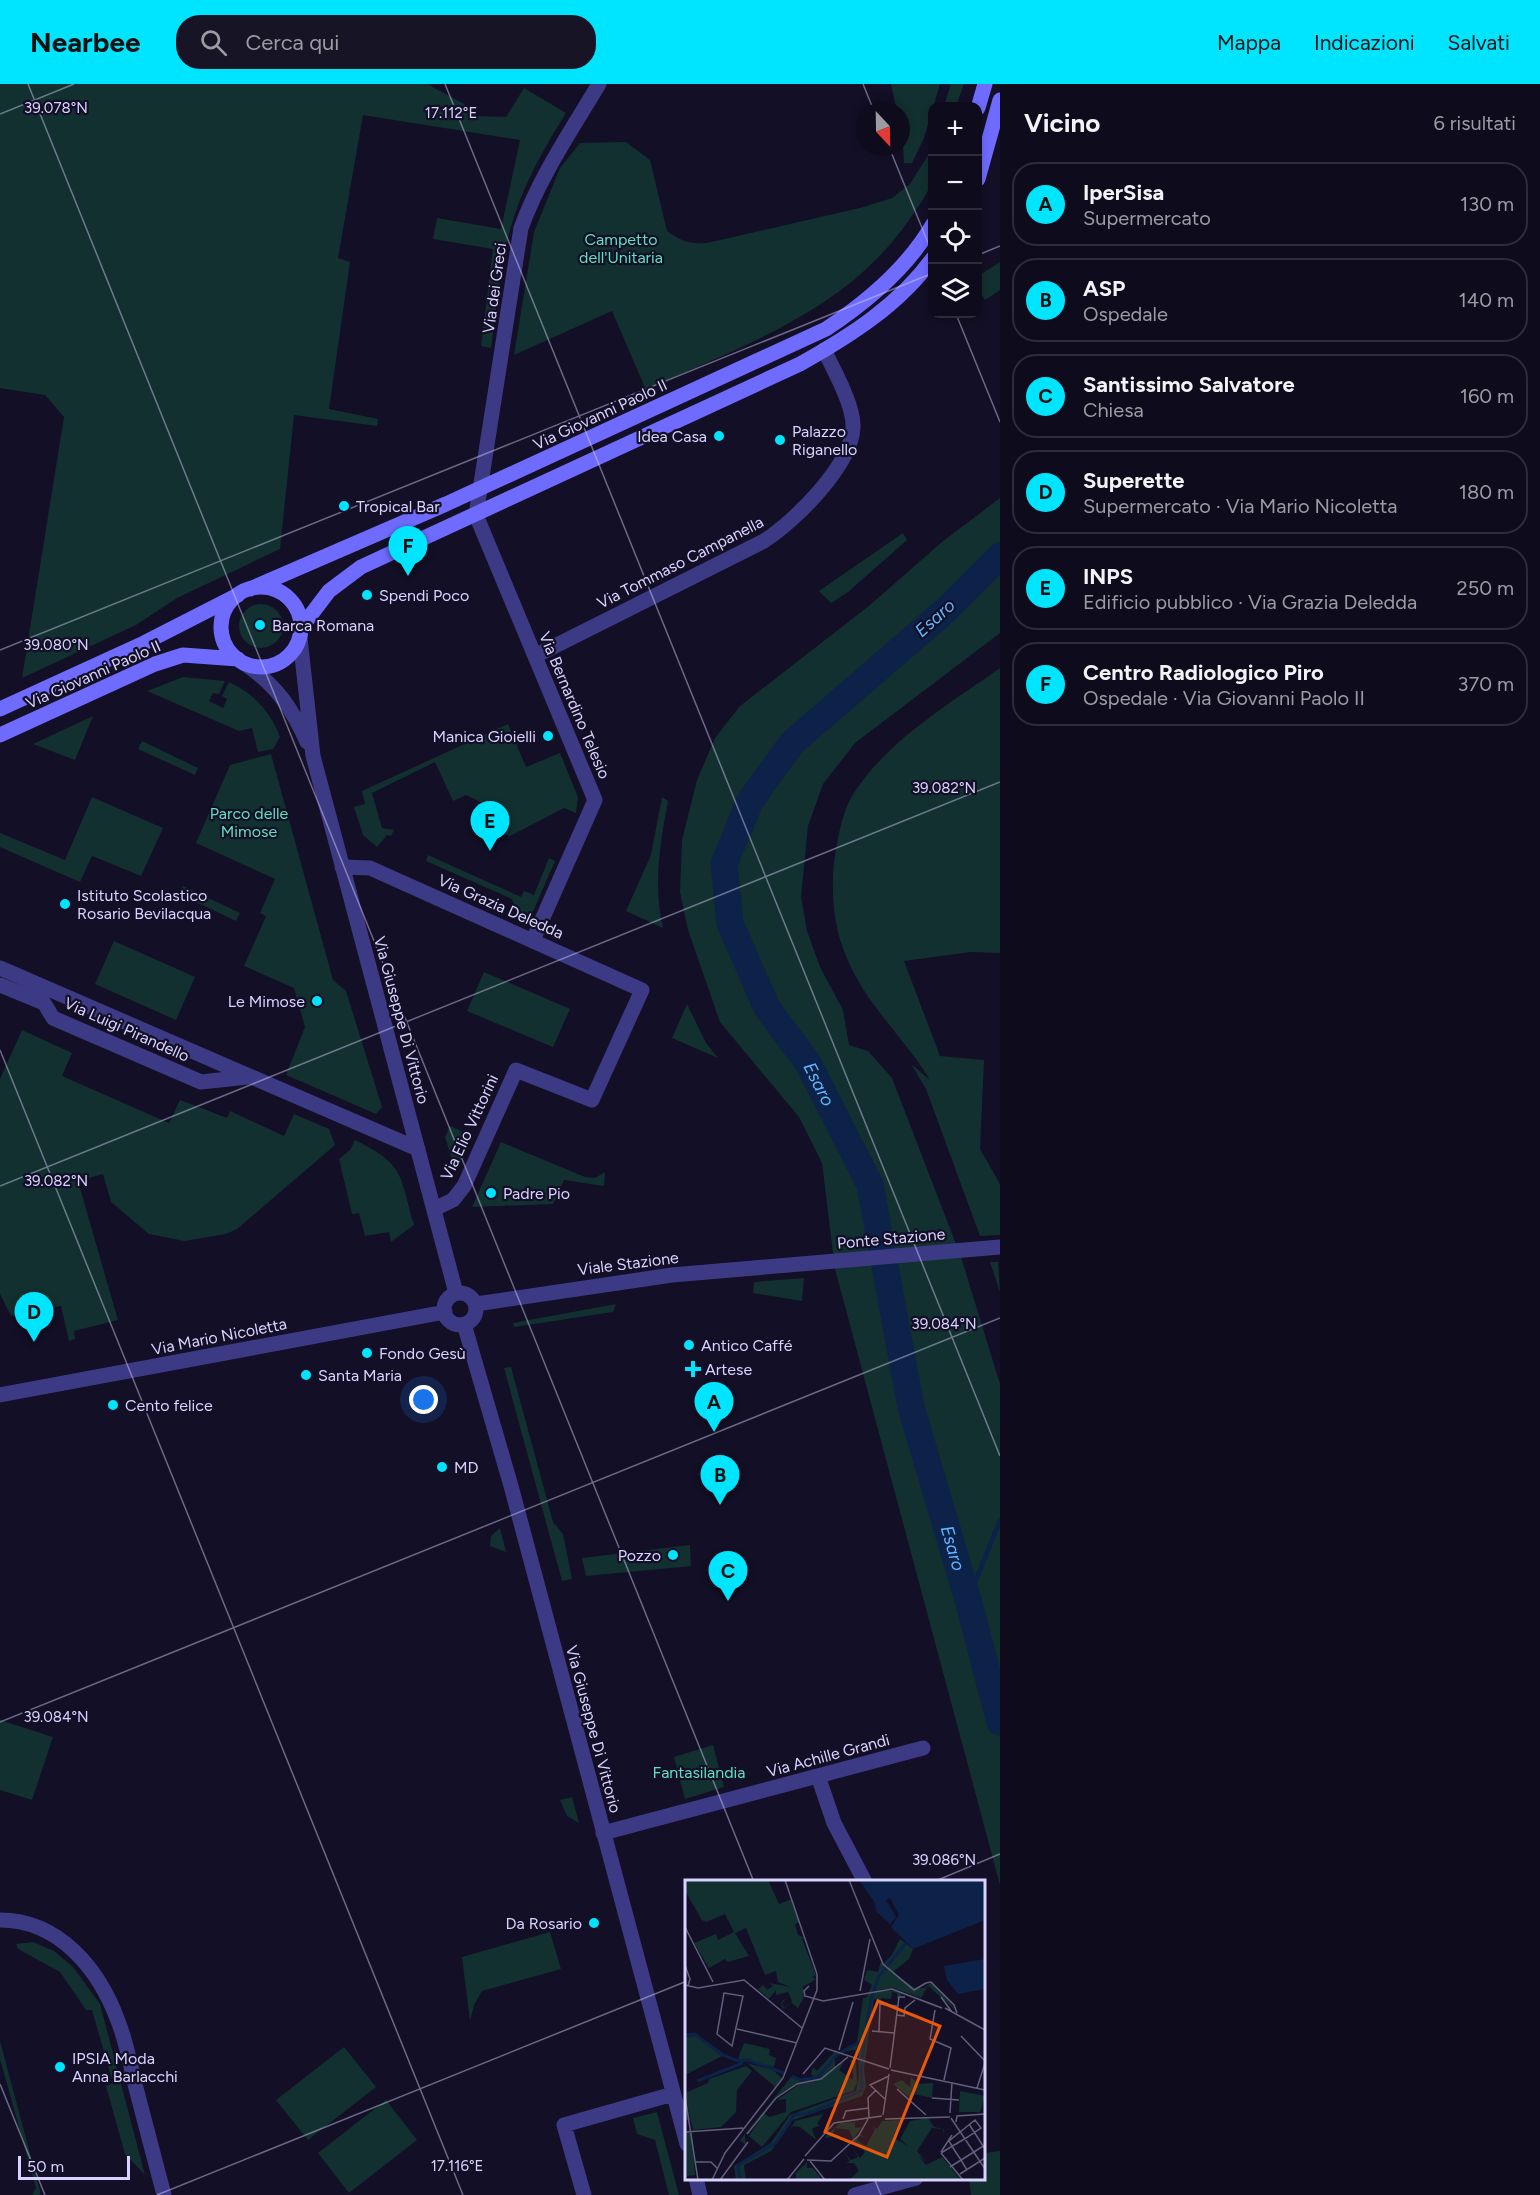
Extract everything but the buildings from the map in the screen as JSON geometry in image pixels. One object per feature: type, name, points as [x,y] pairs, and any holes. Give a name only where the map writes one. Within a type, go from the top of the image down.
[{"type":"street","name":"Via dei Greci","points":[[476,515],[499,382],[521,228],[545,173],[600,84]]},
{"type":"street","points":[[980,102],[985,84]]},
{"type":"street","points":[[982,165],[1000,100]]},
{"type":"street","name":"Via Giovanni Paolo II","points":[[0,709],[144,643],[244,592],[480,489],[826,329],[865,304],[900,268],[928,231]]},
{"type":"street","points":[[242,661],[263,667],[278,663],[288,657],[300,633],[329,591],[361,567],[824,350],[874,318],[928,263]]},
{"type":"street","name":"Via Tommaso Campanella","points":[[535,656],[765,541],[798,515],[825,487],[844,454],[853,428],[847,401],[824,350]]},
{"type":"street","name":"Via Bernardino Telesio","points":[[476,515],[595,800],[533,940]]},
{"type":"street","points":[[271,588],[289,599],[300,617],[313,756],[294,714],[281,694],[267,679],[242,661],[224,643],[222,621],[225,611],[244,592],[271,588]]},
{"type":"street","name":"Via Giovanni Paolo II","points":[[0,735],[155,664],[183,655],[242,661]]},
{"type":"street","name":"Via Giuseppe Di Vittorio","points":[[313,756],[456,1293]]},
{"type":"street","name":"Via Grazia Deledda","points":[[342,867],[370,868],[642,990]]},
{"type":"street","name":"Via Luigi Pirandello","points":[[0,968],[418,1149]]},
{"type":"street","name":"Via Luigi Pirandello","points":[[0,985],[44,1003],[53,1017],[201,1082],[248,1077]]},
{"type":"street","name":"Via Elio Vittorini","points":[[434,1209],[453,1200],[464,1186],[516,1070],[592,1100],[642,990]]},
{"type":"street","name":"Ponte Stazione","points":[[786,1265],[1000,1247]]},
{"type":"street","name":"Viale Stazione","points":[[476,1304],[623,1281],[786,1265]]},
{"type":"street","points":[[456,1293],[466,1294],[476,1304],[476,1314],[464,1324],[454,1323],[445,1312],[446,1302],[456,1293]]},
{"type":"street","name":"Via Mario Nicoletta","points":[[0,1395],[445,1312]]},
{"type":"street","name":"Via Giuseppe Di Vittorio","points":[[464,1324],[685,2137]]},
{"type":"street","name":"Via Achille Grandi","points":[[603,1833],[923,1748]]},
{"type":"street","points":[[818,1776],[834,1823],[864,1880]]},
{"type":"street","points":[[0,1920],[15,1920],[47,1929],[77,1953],[98,1981],[119,2021],[164,2195]]},
{"type":"street","points":[[584,2195],[564,2125],[673,2094]]},
{"type":"street","points":[[696,2180],[700,2195]]},
{"type":"street","points":[[855,2195],[909,2180]]},
{"type":"green space","points":[[0,84],[427,84],[464,104],[476,116],[506,117],[524,88],[566,113],[531,175],[511,226],[502,269],[491,348],[481,346],[493,249],[433,239],[437,218],[501,229],[520,140],[363,115],[338,258],[350,262],[329,409],[378,419],[377,426],[294,415],[280,549],[177,598],[136,625],[22,678],[64,417],[45,395],[0,388]]},
{"type":"green space","points":[[891,84],[940,84],[935,102],[928,102],[928,124],[912,163],[904,163],[904,156],[910,156],[910,102],[895,102]]},
{"type":"green space","points":[[951,84],[964,84],[957,102],[945,102]]},
{"type":"green space","name":"Campetto dell'Unitaria","points":[[626,142],[650,160],[667,231],[681,239],[695,243],[707,243],[864,207],[892,198],[910,184],[928,155],[928,190],[886,250],[826,301],[757,340],[646,390],[612,311],[514,355],[534,232],[560,168],[580,143]]},
{"type":"green space","points":[[1000,262],[1000,290],[985,300],[982,295],[982,273]]},
{"type":"green space","points":[[1000,498],[1000,633],[855,743],[823,784],[808,826],[801,897],[807,931],[820,967],[843,1010],[849,1045],[868,1051],[892,1078],[961,1257],[1000,1384],[1000,1885],[835,1269],[822,1163],[799,1117],[720,1022],[688,930],[680,892],[682,840],[697,780],[715,738],[740,706],[870,605],[942,542]]},
{"type":"green space","points":[[903,533],[907,540],[848,592],[831,603],[819,591]]},
{"type":"green space","points":[[261,604],[276,611],[283,626],[276,641],[261,648],[246,641],[239,626],[246,611]]},
{"type":"green space","points":[[1000,668],[1000,953],[971,952],[904,961],[940,1056],[984,1060],[980,1149],[1000,1184],[1000,1235],[980,1236],[926,1089],[911,1064],[930,1080],[863,990],[846,956],[835,917],[833,876],[841,824],[852,796],[866,776],[882,758],[919,725]]},
{"type":"green space","points":[[183,677],[225,681],[219,694],[213,693],[209,701],[223,708],[227,699],[222,696],[229,682],[246,692],[272,719],[280,737],[273,749],[258,752],[252,728],[239,731],[147,691]]},
{"type":"green space","points":[[93,716],[75,760],[33,744]]},
{"type":"green space","points":[[508,724],[526,767],[560,753],[578,797],[576,813],[564,808],[510,836],[503,834],[491,807],[466,795],[453,801],[435,762],[372,793],[382,828],[394,830],[391,836],[387,835],[377,847],[363,835],[354,807],[365,804],[362,791]]},
{"type":"green space","points":[[142,741],[198,768],[195,775],[138,749]]},
{"type":"green space","name":"Parco delle Mimose","points":[[271,754],[333,980],[346,991],[382,1107],[376,1114],[286,1075],[305,1027],[294,988],[244,966],[266,916],[260,913],[275,879],[196,843],[230,765]]},
{"type":"green space","points":[[92,797],[163,828],[141,876],[92,856],[80,882],[0,847],[0,833],[65,860]]},
{"type":"green space","points":[[662,797],[668,801],[660,848],[658,880],[663,928],[626,911],[651,855]]},
{"type":"green space","points":[[428,855],[521,897],[524,891],[534,895],[549,858],[555,861],[528,923],[518,919],[512,899],[426,861]]},
{"type":"green space","points":[[183,886],[240,913],[236,921],[179,894]]},
{"type":"green space","points":[[114,941],[195,977],[176,1020],[95,984]]},
{"type":"green space","points":[[484,972],[570,1009],[553,1047],[467,1011]]},
{"type":"green space","points":[[687,1004],[706,1043],[718,1058],[672,1038]]},
{"type":"green space","points":[[22,1030],[72,1053],[62,1076],[169,1123],[180,1100],[227,1118],[230,1111],[284,1136],[294,1114],[329,1129],[335,1145],[237,1229],[226,1234],[184,1241],[149,1234],[111,1202],[103,1174],[78,1181],[118,1320],[74,1331],[75,1339],[69,1341],[61,1306],[11,1316],[0,1294],[0,1079]]},
{"type":"green space","points":[[450,1126],[473,1136],[456,1172],[445,1137]]},
{"type":"green space","points":[[355,1140],[392,1164],[402,1182],[414,1225],[391,1242],[389,1232],[365,1236],[359,1213],[352,1214],[339,1159],[350,1150]]},
{"type":"green space","points":[[501,1142],[585,1177],[595,1178],[605,1172],[604,1186],[564,1180],[553,1204],[472,1207]]},
{"type":"green space","points":[[990,1262],[998,1262],[1000,1292]]},
{"type":"green space","points":[[804,1278],[802,1301],[753,1293],[754,1282]]},
{"type":"green space","points":[[616,1304],[613,1312],[514,1327],[513,1323]]},
{"type":"green space","points":[[511,1367],[553,1522],[563,1534],[572,1579],[562,1581],[504,1368]]},
{"type":"green space","points":[[500,1528],[506,1552],[490,1546],[491,1536]]},
{"type":"green space","points":[[690,1545],[691,1566],[586,1576],[582,1558]]},
{"type":"green space","points":[[0,1720],[53,1737],[32,1800],[0,1790]]},
{"type":"green space","name":"Fantasilandia","points":[[713,1745],[724,1787],[685,1799],[674,1757]]},
{"type":"green space","points":[[572,1797],[579,1823],[567,1816],[560,1800]]},
{"type":"green space","points":[[550,1932],[561,1969],[482,1991],[474,2005],[470,2021],[462,1957]]},
{"type":"green space","points":[[33,1942],[54,1951],[73,1967],[100,2004],[145,2175],[125,2154],[106,2086],[113,2083],[92,2010],[86,2010],[60,1972],[18,1949],[16,1944]]},
{"type":"green space","points":[[0,2041],[40,2195],[32,2195],[36,2188],[0,2059]]},
{"type":"green space","points":[[344,2047],[376,2087],[308,2140],[276,2100]]},
{"type":"green space","points":[[386,2100],[417,2140],[349,2193],[318,2153]]},
{"type":"green space","points":[[657,2112],[679,2195],[669,2195],[655,2140],[637,2134],[633,2118]]},
{"type":"green space","points":[[1000,2151],[1000,2195],[971,2195],[969,2180],[985,2180],[985,2153]]},
{"type":"waterway","name":"Esaro","points":[[1000,556],[947,609],[792,743],[750,801],[724,864],[730,923],[767,1008],[808,1063],[870,1185],[911,1407],[968,1600],[1000,1722]]},
{"type":"waterway","points":[[968,1600],[1000,1520]]},
{"type":"place","name":"Idea Casa","points":[[719,436]]},
{"type":"place","name":"Palazzo Riganello","points":[[780,440]]},
{"type":"place","name":"Tropical Bar","points":[[344,506]]},
{"type":"place","name":"Centro Radiologico Piro","points":[[408,576]]},
{"type":"place","name":"Spendi Poco","points":[[367,595]]},
{"type":"place","name":"Barca Romana","points":[[260,625]]},
{"type":"place","name":"Manica Gioielli","points":[[548,736]]},
{"type":"place","name":"INPS","points":[[490,851]]},
{"type":"place","name":"Istituto Scolastico Rosario Bevilacqua","points":[[65,904]]},
{"type":"place","name":"Le Mimose","points":[[317,1001]]},
{"type":"place","name":"Padre Pio","points":[[491,1193]]},
{"type":"place","name":"Superette","points":[[34,1342]]},
{"type":"place","name":"Antico Caffé","points":[[689,1345]]},
{"type":"place","name":"Fondo Gesù","points":[[367,1353]]},
{"type":"place","name":"Artese","points":[[693,1369]]},
{"type":"place","name":"Santa Maria","points":[[306,1375]]},
{"type":"place","name":"Cento felice","points":[[113,1405]]},
{"type":"place","name":"IperSisa","points":[[714,1432]]},
{"type":"place","name":"MD","points":[[442,1467]]},
{"type":"place","name":"ASP","points":[[720,1505]]},
{"type":"place","name":"Pozzo","points":[[673,1555]]},
{"type":"place","name":"Santissimo Salvatore","points":[[728,1601]]},
{"type":"place","name":"Da Rosario","points":[[594,1923]]},
{"type":"place","name":"IPSIA Moda Anna Barlacchi","points":[[60,2067]]}]
